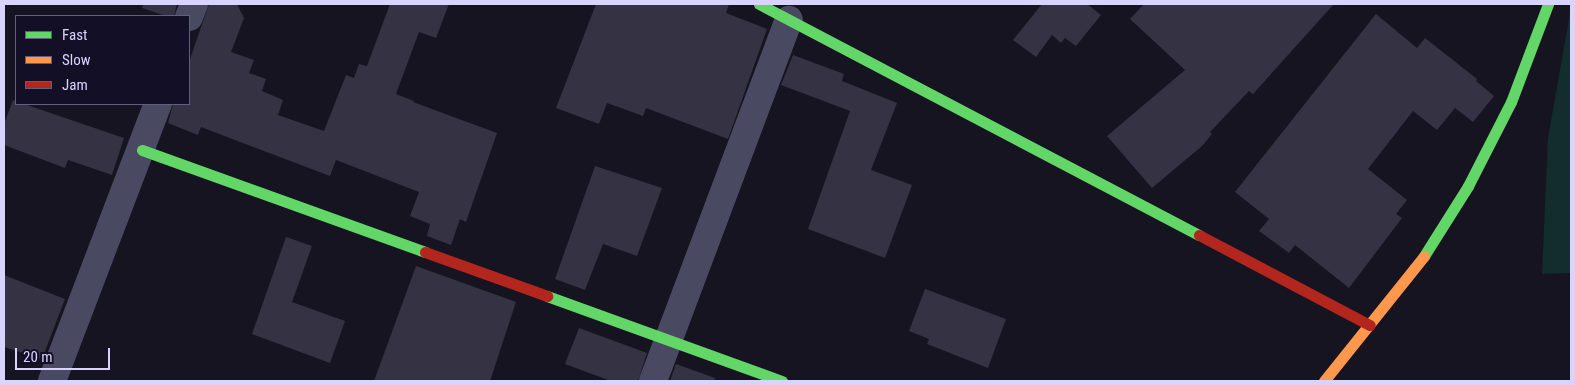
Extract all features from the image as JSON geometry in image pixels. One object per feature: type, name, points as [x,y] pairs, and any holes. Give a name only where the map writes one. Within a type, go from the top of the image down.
[{"type":"street","points":[[759,4],[1370,325]]},
{"type":"street","points":[[1324,381],[1421,260],[1468,186],[1510,102],[1548,4]]},
{"type":"street","points":[[653,381],[789,20]]},
{"type":"street","points":[[52,381],[158,105]]},
{"type":"street","points":[[142,150],[782,381]]},
{"type":"green space","points":[[1571,7],[1571,273],[1542,274],[1548,138]]},
{"type":"building","points":[[143,4],[177,4],[174,15],[163,15],[142,8]]},
{"type":"building","points":[[209,4],[237,4],[244,18],[231,52],[254,60],[249,73],[266,79],[262,91],[283,100],[278,115],[324,131],[346,75],[354,78],[359,64],[367,66],[390,4],[449,4],[436,38],[419,32],[396,94],[497,133],[466,222],[460,219],[451,245],[427,236],[430,224],[410,216],[419,192],[336,160],[330,176],[201,127],[198,135],[168,123],[173,105],[190,105],[190,59]]},
{"type":"building","points":[[596,4],[729,4],[726,13],[767,29],[728,139],[646,108],[643,116],[607,103],[599,124],[556,108]]},
{"type":"building","points":[[1042,4],[1087,4],[1101,15],[1076,46],[1065,38],[1061,43],[1052,35],[1036,57],[1013,40]]},
{"type":"building","points":[[1144,4],[1334,4],[1253,94],[1249,91],[1210,132],[1212,134],[1202,146],[1152,188],[1107,136],[1185,70],[1130,19]]},
{"type":"building","points":[[1376,14],[1417,48],[1425,38],[1477,79],[1476,81],[1494,96],[1473,122],[1455,108],[1437,130],[1413,111],[1368,169],[1407,200],[1396,214],[1402,218],[1349,288],[1295,245],[1289,253],[1259,231],[1269,219],[1235,192]]},
{"type":"building","points":[[793,55],[844,74],[842,81],[897,103],[871,170],[912,185],[885,258],[808,229],[850,111],[781,85]]},
{"type":"building","points":[[13,100],[15,101],[15,105],[27,105],[124,138],[112,175],[68,160],[65,168],[4,145],[4,124]]},
{"type":"building","points":[[595,166],[662,188],[637,256],[603,244],[585,290],[555,279]]},
{"type":"building","points":[[286,237],[312,246],[292,302],[345,321],[330,363],[252,334]]},
{"type":"building","points":[[416,266],[516,302],[490,381],[374,381]]},
{"type":"building","points":[[4,275],[65,299],[42,359],[4,347]]},
{"type":"building","points":[[925,289],[1006,319],[988,368],[927,344],[929,339],[909,331]]},
{"type":"building","points":[[579,328],[647,353],[638,381],[611,381],[565,364]]},
{"type":"building","points":[[676,364],[715,378],[714,381],[670,381]]},
{"type":"traffic: fast","points":[[759,4],[1199,235]]},
{"type":"traffic: fast","points":[[1424,256],[1468,186],[1511,102],[1548,4]]},
{"type":"traffic: fast","points":[[142,150],[425,252]]},
{"type":"traffic: fast","points":[[547,296],[782,381]]},
{"type":"traffic: slow","points":[[1324,381],[1424,256]]},
{"type":"traffic: jam","points":[[1199,235],[1370,325]]},
{"type":"traffic: jam","points":[[425,252],[547,296]]}]
